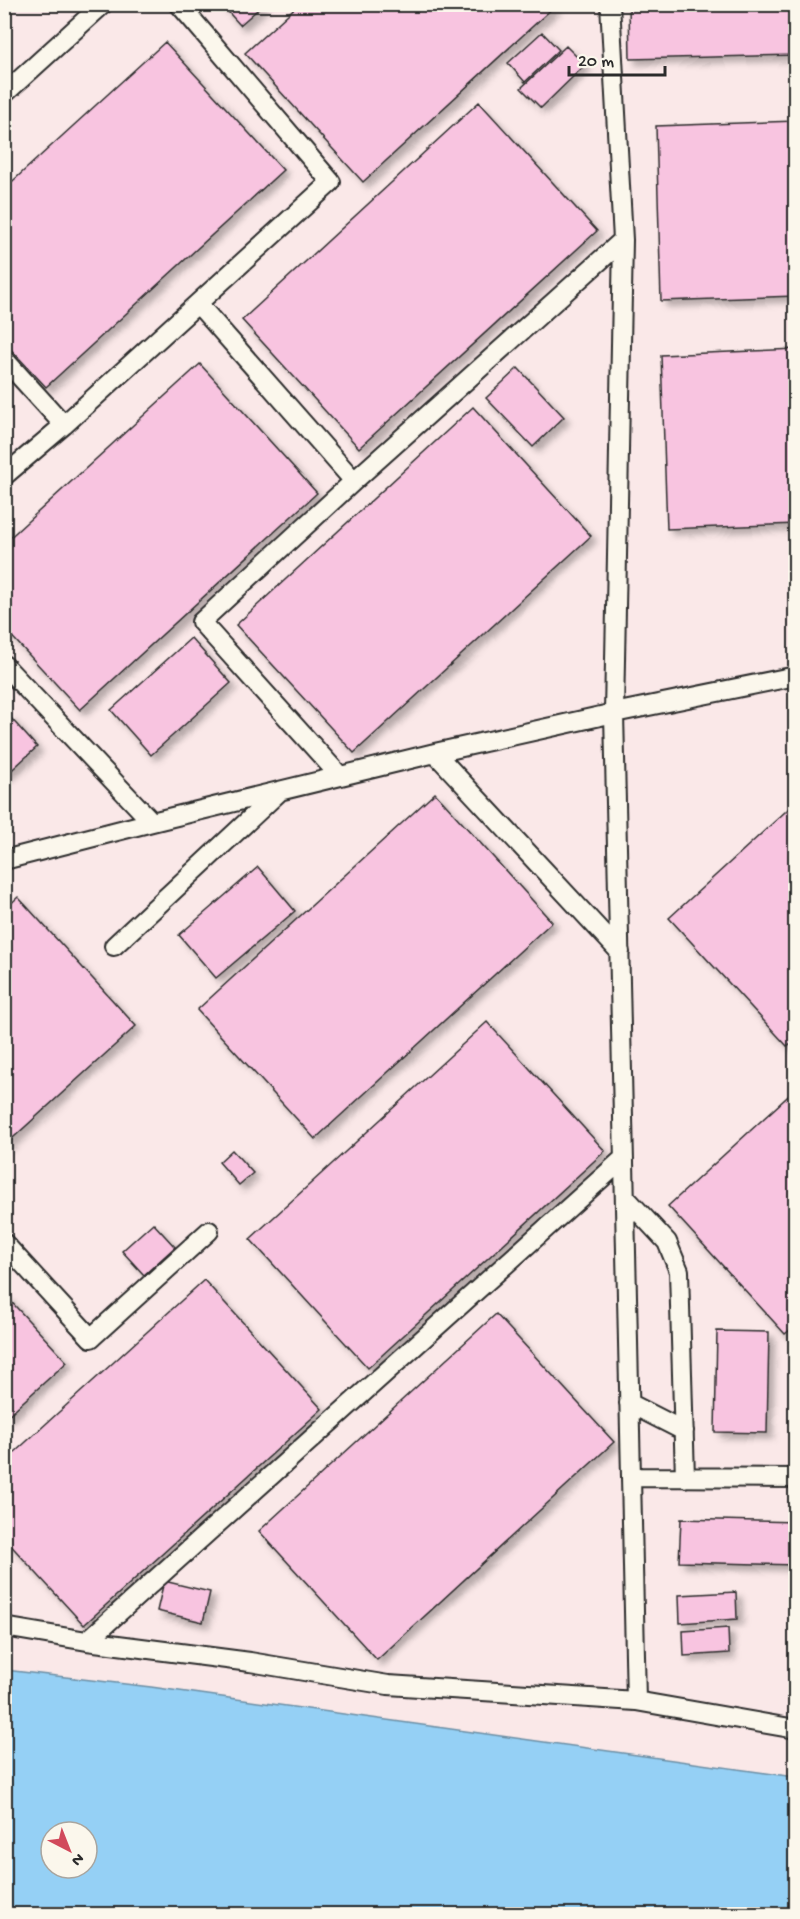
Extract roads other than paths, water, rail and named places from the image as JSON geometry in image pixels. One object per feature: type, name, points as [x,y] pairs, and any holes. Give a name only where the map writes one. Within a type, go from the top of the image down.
[{"type":"lane","points":[[4,94],[103,4]]},
{"type":"lane","points":[[4,476],[64,425],[331,182],[179,4]]},
{"type":"lane","points":[[610,4],[623,207],[614,712],[636,1701]]},
{"type":"lane","points":[[339,776],[201,622],[354,481],[623,240]]},
{"type":"lane","points":[[198,304],[354,481]]},
{"type":"lane","points":[[4,359],[64,425]]},
{"type":"lane","points":[[4,665],[152,822]]},
{"type":"lane","points":[[4,860],[435,753],[614,712],[795,676]]},
{"type":"lane","points":[[435,753],[620,952]]},
{"type":"lane","points":[[114,946],[281,790]]},
{"type":"lane","points":[[87,1641],[624,1158]]},
{"type":"lane","points":[[624,1197],[667,1242],[679,1270],[685,1478]]},
{"type":"lane","points":[[4,1244],[91,1338],[209,1231]]},
{"type":"lane","points":[[629,1403],[684,1431]]},
{"type":"lane","points":[[631,1477],[795,1478]]},
{"type":"lane","points":[[4,1627],[87,1641],[250,1662],[388,1685],[636,1701],[795,1729]]},
{"type":"water","points":[[5,1670],[151,1687],[795,1777],[795,1914],[5,1914]]}]
